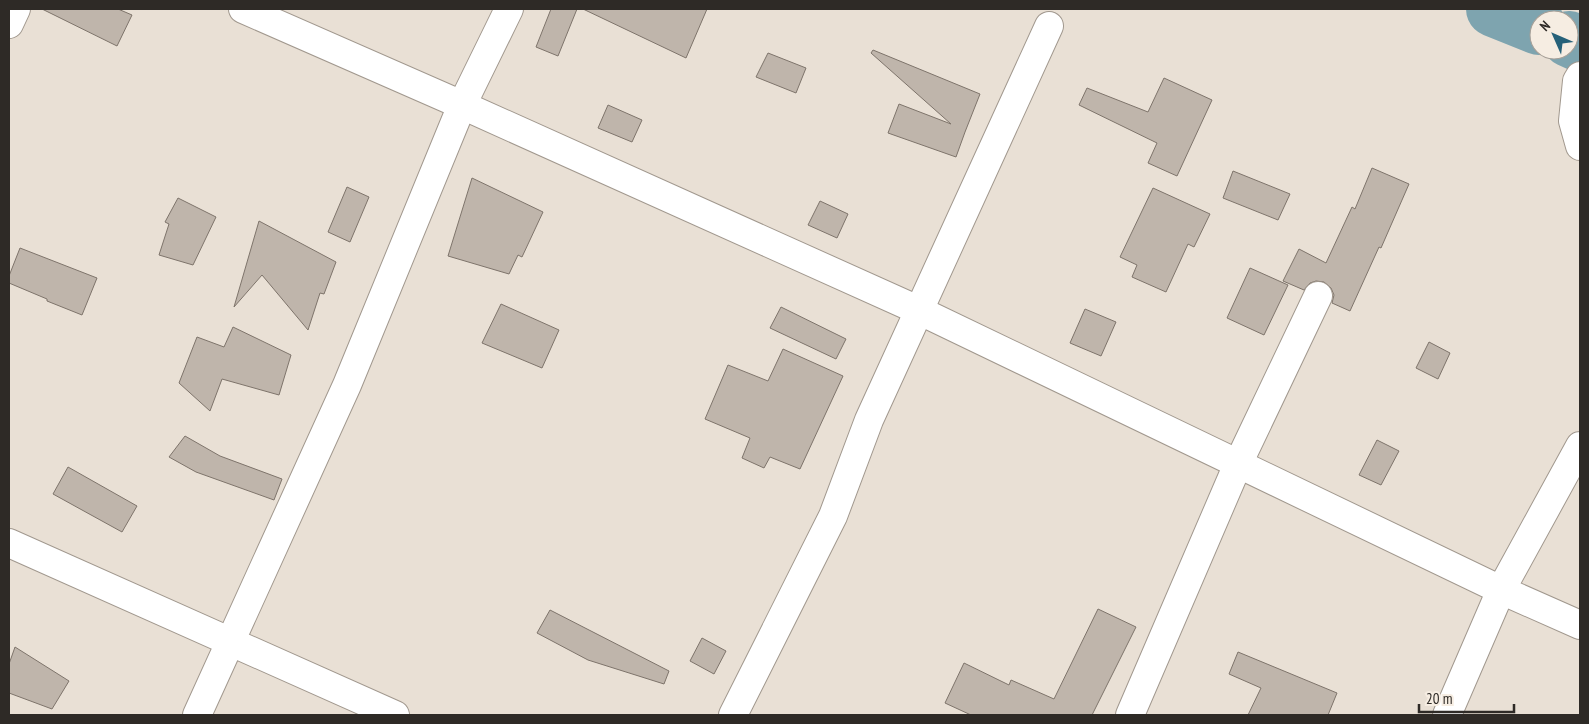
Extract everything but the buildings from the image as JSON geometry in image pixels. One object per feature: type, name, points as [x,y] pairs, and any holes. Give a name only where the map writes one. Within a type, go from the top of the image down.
[{"type":"street","points":[[9,24],[16,9]]},
{"type":"street","points":[[243,9],[462,104],[918,310],[1501,590],[1580,625]]},
{"type":"street","points":[[197,715],[347,385],[462,104],[509,9]]},
{"type":"street","points":[[733,715],[833,516],[869,420],[1048,26]]},
{"type":"street","points":[[1580,76],[1577,81],[1573,121],[1580,146]]},
{"type":"street","points":[[1130,715],[1238,464],[1318,296]]},
{"type":"street","points":[[1447,715],[1501,590],[1580,446]]},
{"type":"street","points":[[9,543],[395,715]]},
{"type":"waterway","points":[[1494,9],[1529,23]]}]
